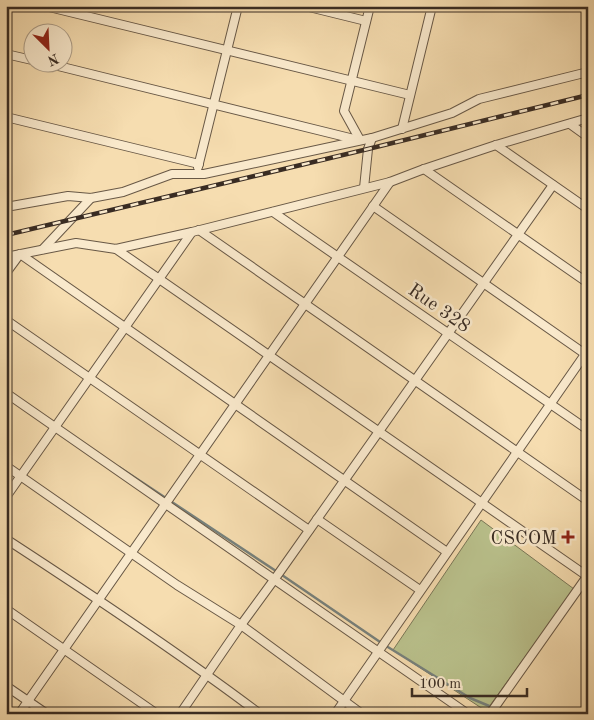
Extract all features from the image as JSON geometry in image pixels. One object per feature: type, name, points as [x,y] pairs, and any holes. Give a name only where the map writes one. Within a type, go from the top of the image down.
[{"type":"street","points":[[45,6],[410,95]]},
{"type":"street","points":[[196,174],[238,6]]},
{"type":"street","points":[[305,6],[366,21]]},
{"type":"street","points":[[360,140],[344,111],[370,6]]},
{"type":"street","points":[[402,129],[432,6]]},
{"type":"street","points":[[6,54],[22,58]]},
{"type":"street","points":[[72,69],[360,140]]},
{"type":"street","points":[[6,207],[68,196],[91,198],[123,192],[172,174],[204,174],[372,138],[452,114],[479,99],[588,72]]},
{"type":"street","points":[[6,117],[199,164]]},
{"type":"street","points":[[6,257],[76,243],[116,248],[196,231],[390,182],[424,169],[588,118]]},
{"type":"street","points":[[570,124],[588,137]]},
{"type":"street","points":[[364,188],[368,149],[372,138]]},
{"type":"street","points":[[496,146],[588,209]]},
{"type":"street","points":[[424,169],[588,283]]},
{"type":"street","points":[[19,714],[390,182]]},
{"type":"street","points":[[180,714],[553,185]]},
{"type":"street","points":[[43,249],[91,198]]},
{"type":"street","points":[[335,714],[587,353],[373,206]]},
{"type":"street","name":"Rue 328","points":[[273,212],[588,430]]},
{"type":"street","points":[[6,496],[196,231]]},
{"type":"street","points":[[196,231],[305,304],[588,501]]},
{"type":"street","points":[[116,248],[587,575],[490,714]]},
{"type":"street","points":[[6,273],[20,254]]},
{"type":"street","points":[[20,254],[447,552]]},
{"type":"street","points":[[6,320],[309,530]]},
{"type":"street","points":[[6,393],[468,714]]},
{"type":"street","points":[[6,466],[177,585],[241,625],[362,714]]},
{"type":"street","points":[[317,519],[420,590]]},
{"type":"street","points":[[6,539],[207,674],[260,714]]},
{"type":"street","points":[[6,609],[157,714]]},
{"type":"street","points":[[6,686],[46,714]]},
{"type":"green space","points":[[481,520],[574,589],[486,711],[393,650]]},
{"type":"waterway","points":[[119,467],[383,644],[470,698],[513,714]]},
{"type":"railway","points":[[6,235],[588,95]]},
{"type":"place","name":"CSCOM","points":[[568,537]]}]
